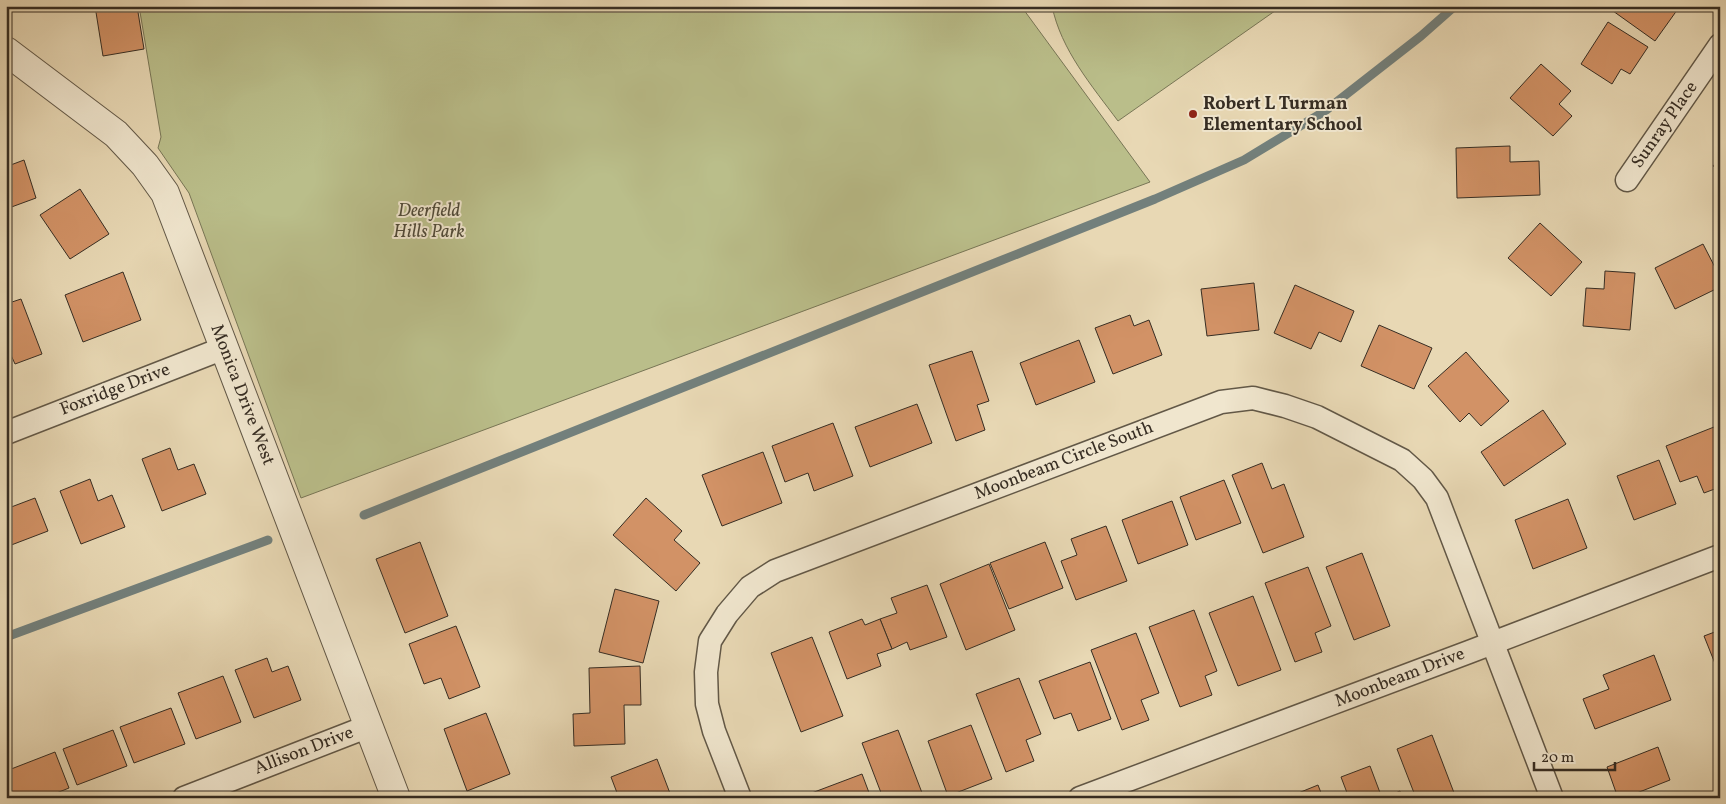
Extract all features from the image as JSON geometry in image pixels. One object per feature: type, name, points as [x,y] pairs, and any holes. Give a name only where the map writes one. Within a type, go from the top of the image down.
[{"type":"street","name":"Sunray Place","points":[[1627,180],[1720,45]]},
{"type":"street","name":"Monica Drive West","points":[[6,51],[116,134],[145,165],[165,193],[396,798]]},
{"type":"street","name":"Foxridge Drive","points":[[6,432],[224,348]]},
{"type":"street","name":"Moonbeam Circle South","points":[[740,798],[714,731],[707,704],[706,672],[710,642],[727,614],[750,588],[775,571],[1221,402],[1253,398],[1285,406],[1317,418],[1402,460],[1423,478],[1437,498],[1552,798]]},
{"type":"street","name":"Moonbeam Drive","points":[[1080,798],[1720,556]]},
{"type":"street","name":"Allison Drive","points":[[184,798],[369,726]]},
{"type":"green space","name":"Deerfield Hills Park","points":[[139,6],[1021,6],[1150,182],[301,498],[189,193],[158,148],[161,137]]},
{"type":"green space","points":[[1052,6],[1282,6],[1118,121],[1088,81],[1070,52],[1062,38]]},
{"type":"building","points":[[95,6],[137,6],[144,49],[103,56]]},
{"type":"building","points":[[1617,6],[1680,6],[1655,41],[1613,11]]},
{"type":"building","points":[[1608,22],[1648,47],[1630,74],[1621,69],[1612,84],[1581,64]]},
{"type":"building","points":[[1541,64],[1571,91],[1559,104],[1572,116],[1553,136],[1510,98]]},
{"type":"building","points":[[1510,146],[1510,162],[1539,161],[1540,195],[1457,198],[1456,148]]},
{"type":"building","points":[[1720,158],[1720,171],[1713,166]]},
{"type":"building","points":[[24,160],[36,198],[6,209],[6,162],[8,166]]},
{"type":"building","points":[[80,189],[109,234],[70,259],[40,215]]},
{"type":"building","points":[[1540,223],[1582,262],[1551,296],[1508,258]]},
{"type":"building","points":[[1703,244],[1720,277],[1720,287],[1675,309],[1655,268]]},
{"type":"building","points":[[1605,271],[1635,273],[1630,330],[1583,326],[1586,288],[1604,289]]},
{"type":"building","points":[[123,272],[141,320],[83,342],[65,295]]},
{"type":"building","points":[[1254,283],[1259,330],[1207,336],[1201,289]]},
{"type":"building","points":[[1295,285],[1354,311],[1341,342],[1319,332],[1311,349],[1274,333]]},
{"type":"building","points":[[21,299],[42,354],[15,364],[6,344],[6,304]]},
{"type":"building","points":[[1130,315],[1134,326],[1149,320],[1162,355],[1113,374],[1095,328]]},
{"type":"building","points":[[1379,325],[1432,348],[1414,389],[1361,366]]},
{"type":"building","points":[[1079,340],[1095,382],[1036,405],[1020,363]]},
{"type":"building","points":[[972,351],[989,401],[977,405],[985,430],[956,441],[929,365]]},
{"type":"building","points":[[1466,352],[1509,401],[1481,426],[1469,413],[1460,422],[1428,386]]},
{"type":"building","points":[[917,404],[932,443],[870,467],[855,427]]},
{"type":"building","points":[[1543,410],[1566,444],[1504,486],[1481,452]]},
{"type":"building","points":[[833,423],[853,476],[814,491],[808,473],[785,482],[772,446]]},
{"type":"building","points":[[1714,427],[1720,442],[1720,487],[1704,493],[1697,476],[1680,482],[1666,446]]},
{"type":"building","points":[[170,448],[178,470],[194,464],[206,494],[162,511],[142,459]]},
{"type":"building","points":[[763,452],[782,503],[722,526],[702,475]]},
{"type":"building","points":[[1659,460],[1676,504],[1634,520],[1617,476]]},
{"type":"building","points":[[1262,463],[1272,489],[1284,484],[1304,537],[1263,553],[1232,475]]},
{"type":"building","points":[[90,479],[98,501],[112,495],[125,527],[81,544],[60,491]]},
{"type":"building","points":[[1224,480],[1241,523],[1196,540],[1180,497]]},
{"type":"building","points":[[35,498],[48,531],[6,547],[6,509]]},
{"type":"building","points":[[646,498],[682,531],[674,540],[700,563],[676,591],[613,535]]},
{"type":"building","points":[[1568,499],[1587,548],[1533,569],[1515,520]]},
{"type":"building","points":[[1172,501],[1188,545],[1138,564],[1122,520]]},
{"type":"building","points":[[1106,526],[1127,581],[1076,600],[1061,561],[1077,555],[1071,539]]},
{"type":"building","points":[[420,542],[448,616],[405,633],[376,559]]},
{"type":"building","points":[[1045,542],[1063,588],[1009,609],[990,563]]},
{"type":"building","points":[[1362,553],[1390,626],[1354,640],[1326,567]]},
{"type":"building","points":[[989,564],[1015,630],[966,650],[940,584]]},
{"type":"building","points":[[1308,567],[1331,626],[1315,633],[1322,652],[1295,662],[1265,583]]},
{"type":"building","points":[[927,585],[947,637],[910,650],[907,642],[892,649],[880,619],[897,613],[891,598]]},
{"type":"building","points":[[615,589],[659,601],[643,663],[599,652]]},
{"type":"building","points":[[1253,596],[1281,670],[1238,686],[1209,613]]},
{"type":"building","points":[[1194,610],[1217,671],[1205,676],[1212,695],[1180,707],[1149,627]]},
{"type":"building","points":[[862,619],[865,625],[880,619],[892,649],[877,654],[881,666],[847,679],[829,632]]},
{"type":"building","points":[[456,626],[480,687],[449,699],[441,678],[424,684],[409,644]]},
{"type":"building","points":[[1720,630],[1720,676],[1704,636]]},
{"type":"building","points":[[1136,633],[1159,693],[1141,700],[1149,720],[1122,730],[1091,650]]},
{"type":"building","points":[[812,637],[843,716],[801,732],[771,653]]},
{"type":"building","points":[[1654,655],[1671,700],[1595,729],[1583,699],[1609,689],[1603,675]]},
{"type":"building","points":[[267,658],[272,672],[288,666],[301,700],[254,718],[235,670]]},
{"type":"building","points":[[1090,662],[1111,719],[1078,731],[1071,713],[1054,719],[1039,681]]},
{"type":"building","points":[[640,666],[641,705],[624,705],[625,744],[574,746],[573,714],[590,713],[589,668]]},
{"type":"building","points":[[223,676],[241,722],[196,739],[178,693]]},
{"type":"building","points":[[1019,678],[1041,734],[1026,740],[1034,761],[1006,772],[976,694]]},
{"type":"building","points":[[171,708],[185,744],[134,763],[120,727]]},
{"type":"building","points":[[486,713],[510,774],[467,791],[444,729]]},
{"type":"building","points":[[971,725],[992,779],[948,796],[928,741]]},
{"type":"building","points":[[113,730],[127,766],[77,785],[63,749]]},
{"type":"building","points":[[898,730],[924,798],[883,798],[862,743]]},
{"type":"building","points":[[1432,735],[1456,798],[1416,798],[1397,749]]},
{"type":"building","points":[[1658,747],[1670,780],[1624,798],[1618,798],[1607,767]]},
{"type":"building","points":[[55,752],[69,788],[44,798],[14,798],[6,779],[6,771]]},
{"type":"building","points":[[657,759],[671,796],[667,798],[619,798],[611,777]]},
{"type":"building","points":[[1370,766],[1382,798],[1349,798],[1341,777]]},
{"type":"building","points":[[862,774],[871,798],[810,798],[809,794]]},
{"type":"building","points":[[1318,785],[1323,798],[1286,798]]},
{"type":"building","points":[[1400,791],[1402,798],[1384,798]]},
{"type":"waterway","points":[[364,515],[1155,199],[1244,160],[1325,111],[1421,36],[1455,6]]},
{"type":"waterway","points":[[6,637],[268,540]]},
{"type":"place","name":"Robert L Turman Elementary School","points":[[1193,114]]}]
